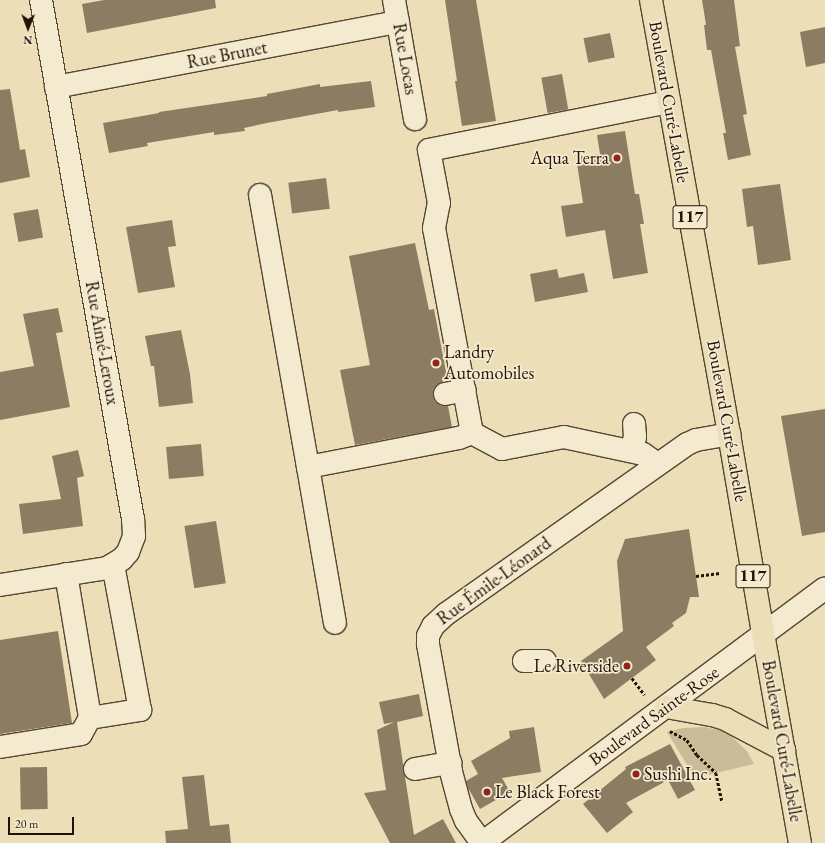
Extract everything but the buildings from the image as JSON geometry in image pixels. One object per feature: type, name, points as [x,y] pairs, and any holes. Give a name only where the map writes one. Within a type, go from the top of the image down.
[{"type":"main road","name":"Boulevard Curé-Labelle","points":[[651,0],[729,434],[800,843]]},
{"type":"main road","points":[[657,703],[725,719],[784,750]]},
{"type":"street","name":"Rue Aimé-Leroux","points":[[0,585],[99,569],[113,565],[122,559],[132,545],[134,536],[133,519],[41,0]]},
{"type":"street","name":"Rue Locas","points":[[394,0],[415,119]]},
{"type":"street","name":"Rue Brunet","points":[[56,87],[398,22]]},
{"type":"street","points":[[654,466],[647,456],[631,451],[564,437],[502,449],[472,433],[455,392],[434,228],[439,203],[429,150],[669,102]]},
{"type":"street","points":[[260,196],[335,623]]},
{"type":"street","points":[[631,451],[635,437],[634,424]]},
{"type":"street","points":[[308,467],[459,438],[472,433]]},
{"type":"street","name":"Rue Émile-Léonard","points":[[482,843],[466,821],[460,809],[428,644],[428,636],[433,626],[446,614],[654,466],[696,440],[729,434]]},
{"type":"street","points":[[90,718],[140,710],[113,565]]},
{"type":"street","points":[[0,747],[81,734],[90,718],[66,574]]},
{"type":"street","name":"Boulevard Sainte-Rose","points":[[482,843],[657,703],[763,635],[825,588]]},
{"type":"street","points":[[524,661],[545,661]]},
{"type":"street","points":[[415,769],[450,763]]},
{"type":"path","points":[[696,576],[720,572]]},
{"type":"path","points":[[632,678],[657,703]]},
{"type":"path","points":[[669,729],[673,733],[687,740],[697,755],[716,773],[722,802]]},
{"type":"shaded area","points":[[704,727],[723,731],[732,737],[747,751],[754,764],[695,778],[667,732],[683,728]]},
{"type":"place","name":"Aqua Terra","points":[[617,158]]},
{"type":"place","name":"Landry Automobiles","points":[[436,363]]},
{"type":"place","name":"Le Riverside","points":[[627,666]]},
{"type":"place","name":"Sushi Inc.","points":[[636,774]]},
{"type":"place","name":"Le Black Forest","points":[[487,792]]}]
